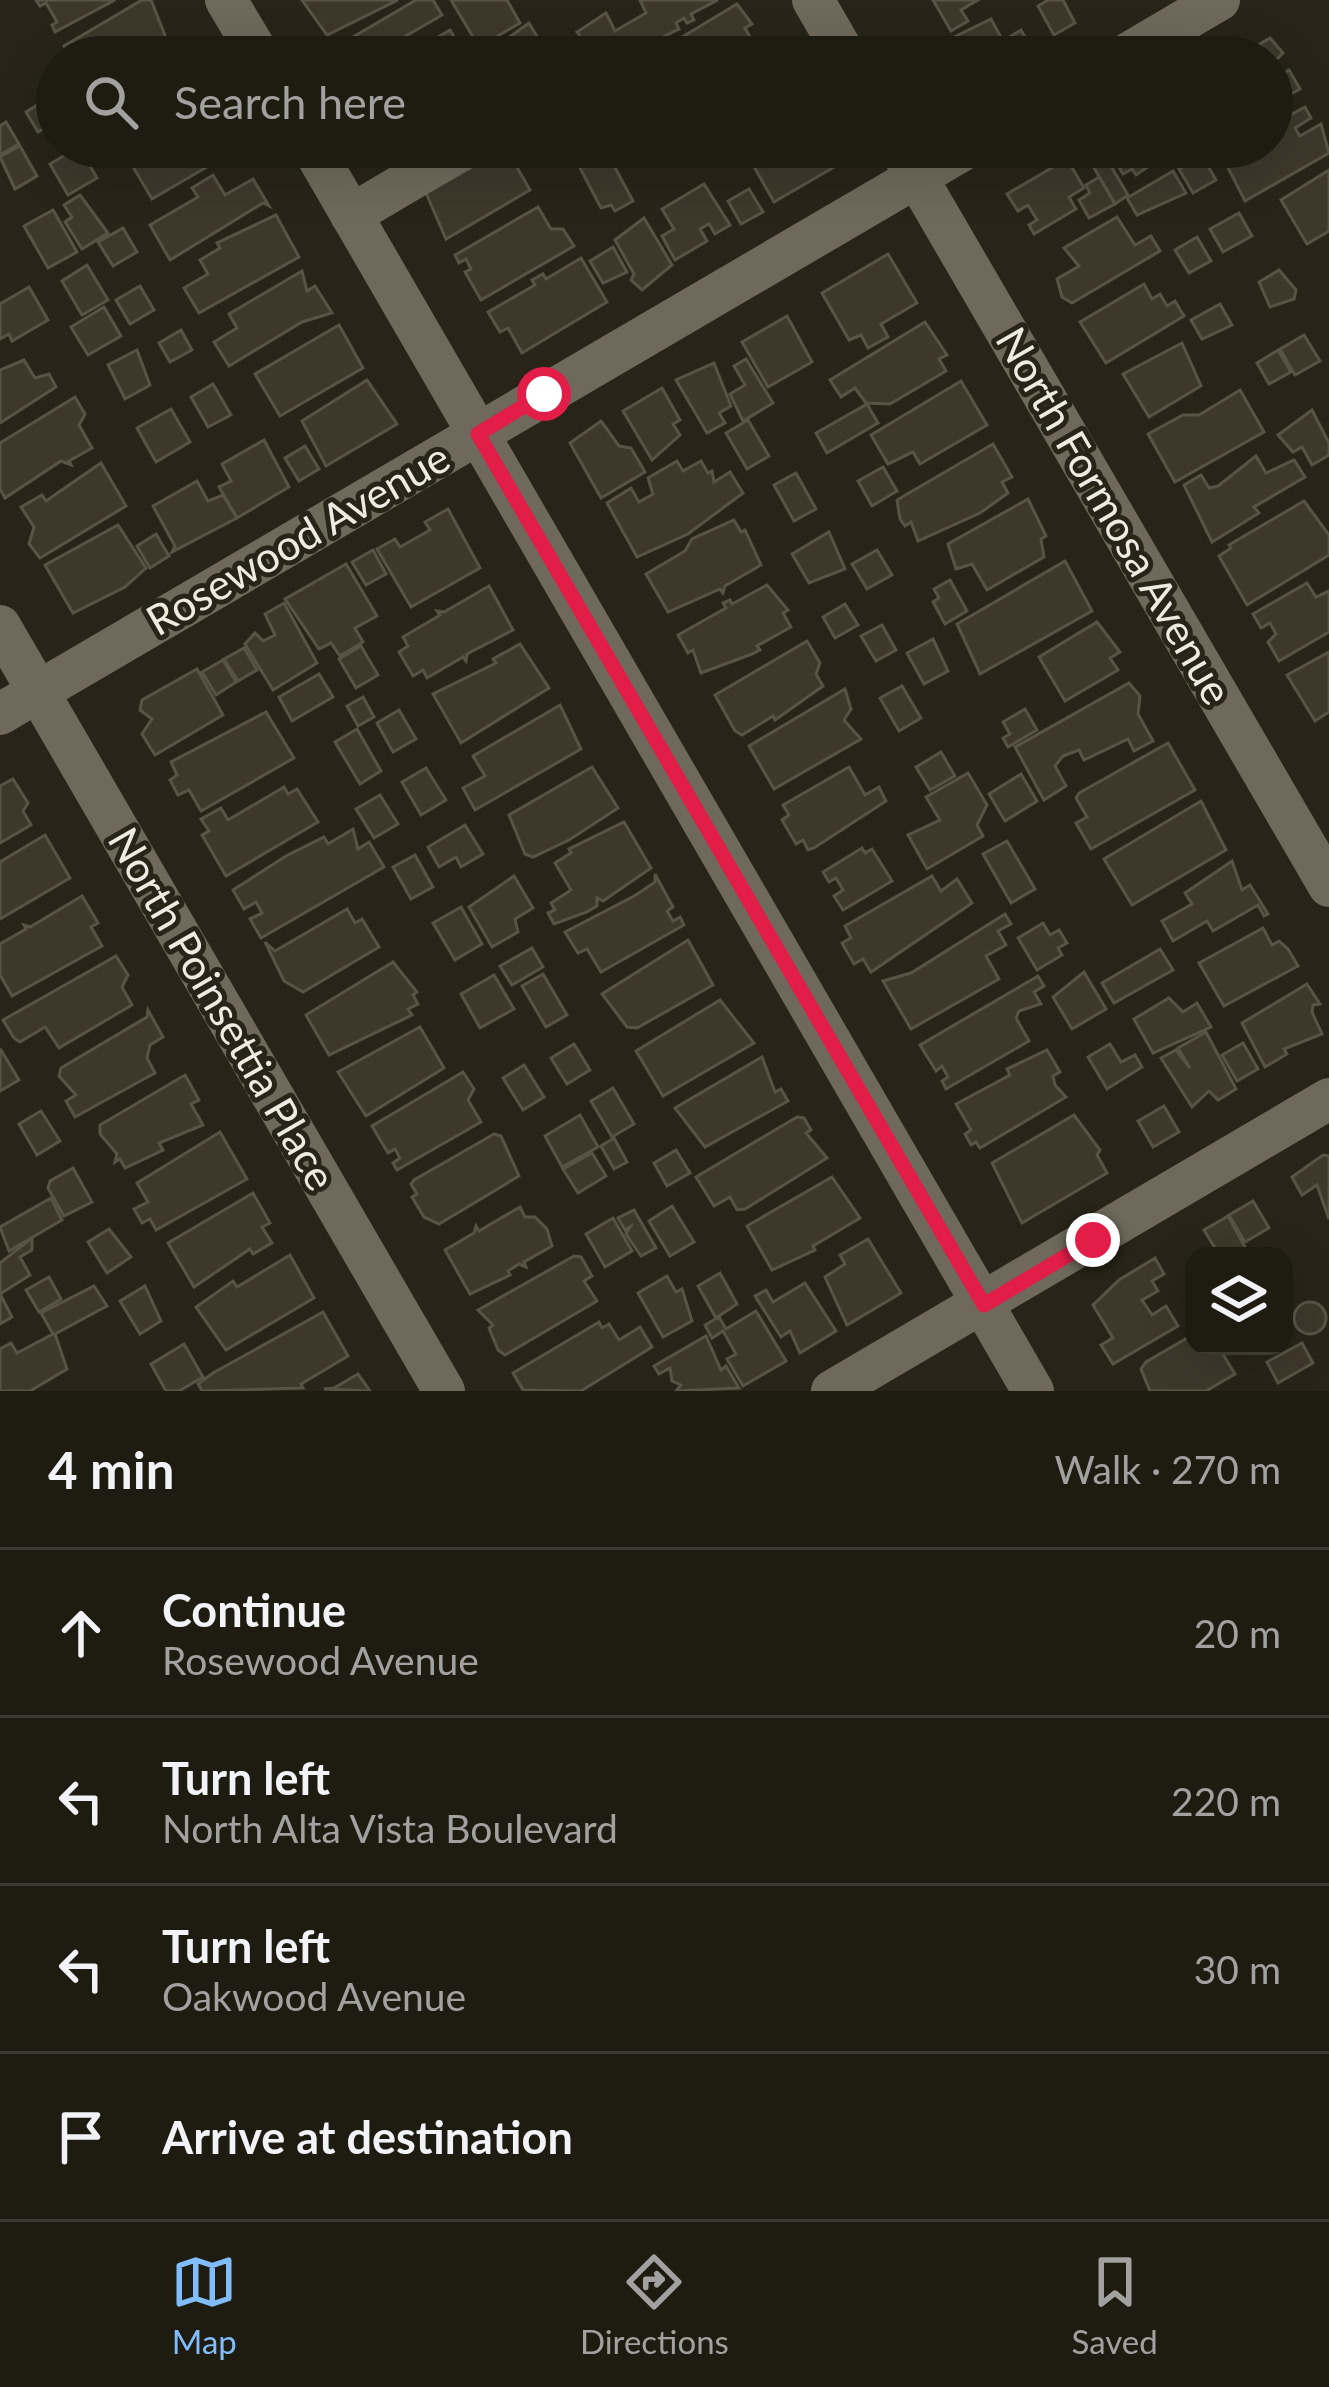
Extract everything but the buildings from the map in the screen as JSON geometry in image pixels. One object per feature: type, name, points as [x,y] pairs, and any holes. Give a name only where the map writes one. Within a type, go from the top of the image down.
[{"type":"street","points":[[226,0],[247,36]]},
{"type":"street","points":[[813,0],[834,36]]},
{"type":"street","points":[[1158,36],[1219,0]]},
{"type":"street","points":[[324,168],[1033,1391]]},
{"type":"street","points":[[351,215],[430,168]]},
{"type":"street","name":"Rosewood Avenue","points":[[0,714],[478,434],[898,168]]},
{"type":"street","name":"North Formosa Avenue","points":[[910,168],[1329,886]]},
{"type":"street","name":"North Poinsettia Place","points":[[0,626],[444,1391]]},
{"type":"street","points":[[832,1391],[1329,1099]]},
{"type":"route","points":[[544,394],[478,434],[984,1305],[1093,1240]]}]
